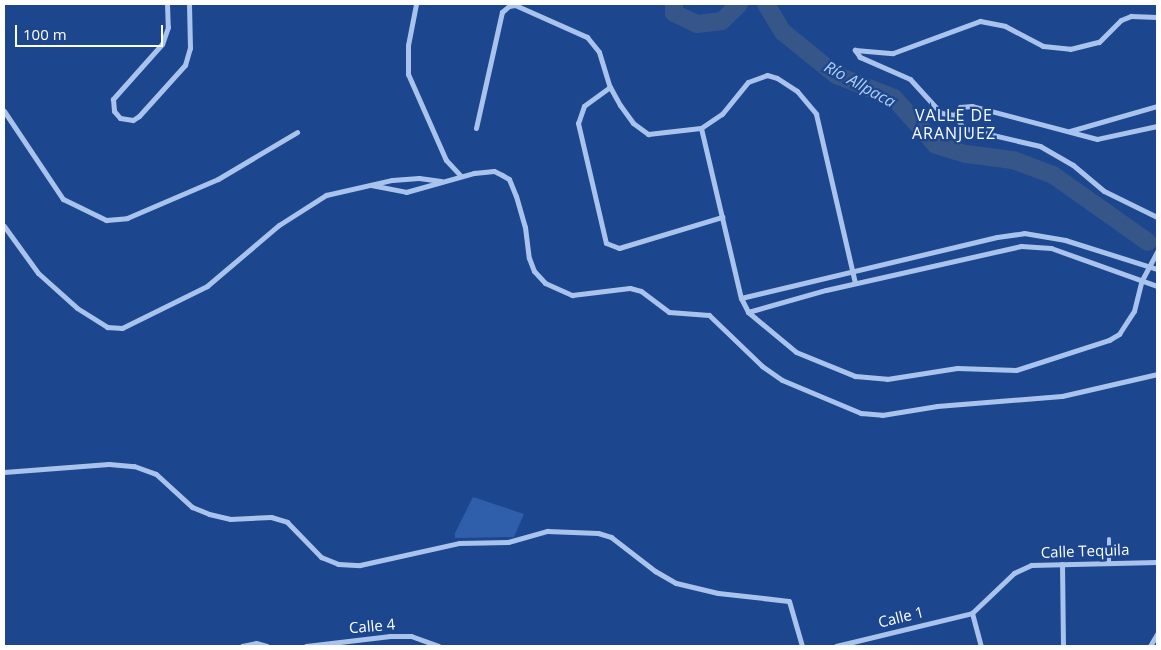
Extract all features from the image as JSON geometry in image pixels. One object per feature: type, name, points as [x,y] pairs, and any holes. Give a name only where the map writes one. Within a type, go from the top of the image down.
[{"type":"street","points":[[167,4],[168,27],[162,44],[113,99],[114,111],[120,118],[133,120],[139,116],[185,65],[190,48],[189,4]]},
{"type":"street","points":[[416,4],[408,45],[408,74],[446,160],[460,175]]},
{"type":"street","points":[[476,128],[502,12],[509,6],[524,9],[587,37],[599,52],[610,87],[633,123],[644,132],[654,135],[701,128],[722,114],[748,82],[758,77],[777,78],[797,91],[818,122],[853,271],[854,283]]},
{"type":"street","points":[[955,115],[941,113],[910,79],[860,57],[856,50],[893,53],[980,21],[1005,26],[1043,46],[1070,49],[1098,42],[1121,20],[1131,16],[1157,17]]},
{"type":"street","points":[[610,87],[584,106],[578,123],[606,243],[619,248],[722,217]]},
{"type":"street","points":[[955,115],[960,108],[972,106],[1097,139],[1157,126]]},
{"type":"street","points":[[1070,131],[1157,106]]},
{"type":"street","points":[[4,112],[62,199],[106,220],[127,218],[218,179],[297,132]]},
{"type":"street","points":[[955,115],[963,128],[1040,146],[1073,165],[1104,190],[1157,217]]},
{"type":"street","points":[[701,128],[741,298],[748,312],[796,352],[855,376],[887,379],[958,368],[1016,370],[1119,334],[1134,311],[1142,280],[1157,252]]},
{"type":"street","points":[[371,185],[406,192],[460,175],[494,171],[509,180],[525,227],[529,258],[534,271],[560,292],[572,295],[630,288],[641,291],[669,312],[709,315],[762,366],[782,380],[861,412],[882,415],[937,406],[1062,396],[1157,374]]},
{"type":"street","points":[[4,226],[38,274],[77,308],[107,327],[122,328],[207,286],[279,225],[307,206],[341,190],[419,178],[441,181]]},
{"type":"street","points":[[741,298],[1024,233],[1065,240],[1157,269]]},
{"type":"street","points":[[748,312],[854,283],[1001,250],[1035,245],[1157,286]]},
{"type":"street","points":[[4,472],[109,464],[134,466],[156,474],[192,506],[209,514],[230,519],[271,517],[287,522],[321,557],[338,564],[360,565],[458,543],[508,542],[546,530],[598,533],[611,537],[655,572],[676,583],[718,593],[789,600],[802,646]]},
{"type":"street","name":"Calle Tequila","points":[[972,613],[1014,573],[1032,565],[1157,562]]},
{"type":"street","points":[[1062,564],[1063,646]]},
{"type":"street","points":[[972,613],[981,646]]},
{"type":"street","name":"Calle 1","points":[[836,646],[972,613]]},
{"type":"street","points":[[1150,646],[1157,634]]},
{"type":"street","name":"Calle 4","points":[[306,646],[390,636],[411,636],[438,646]]},
{"type":"street","points":[[242,646],[256,643],[267,646]]},
{"type":"lane","points":[[1109,539],[1109,562]]},
{"type":"shaded area","points":[[473,497],[524,514],[514,537],[455,538],[455,533]]},
{"type":"waterway","name":"Río Allpaca","points":[[674,4],[674,13],[697,24],[722,21],[739,4]]},
{"type":"waterway","name":"Río Allpaca","points":[[766,4],[783,32],[836,75],[894,98],[936,145],[966,154],[1013,160],[1053,175],[1148,242]]},
{"type":"district","name":"VALLE DE ARANJUEZ","points":[[954,124]]}]
